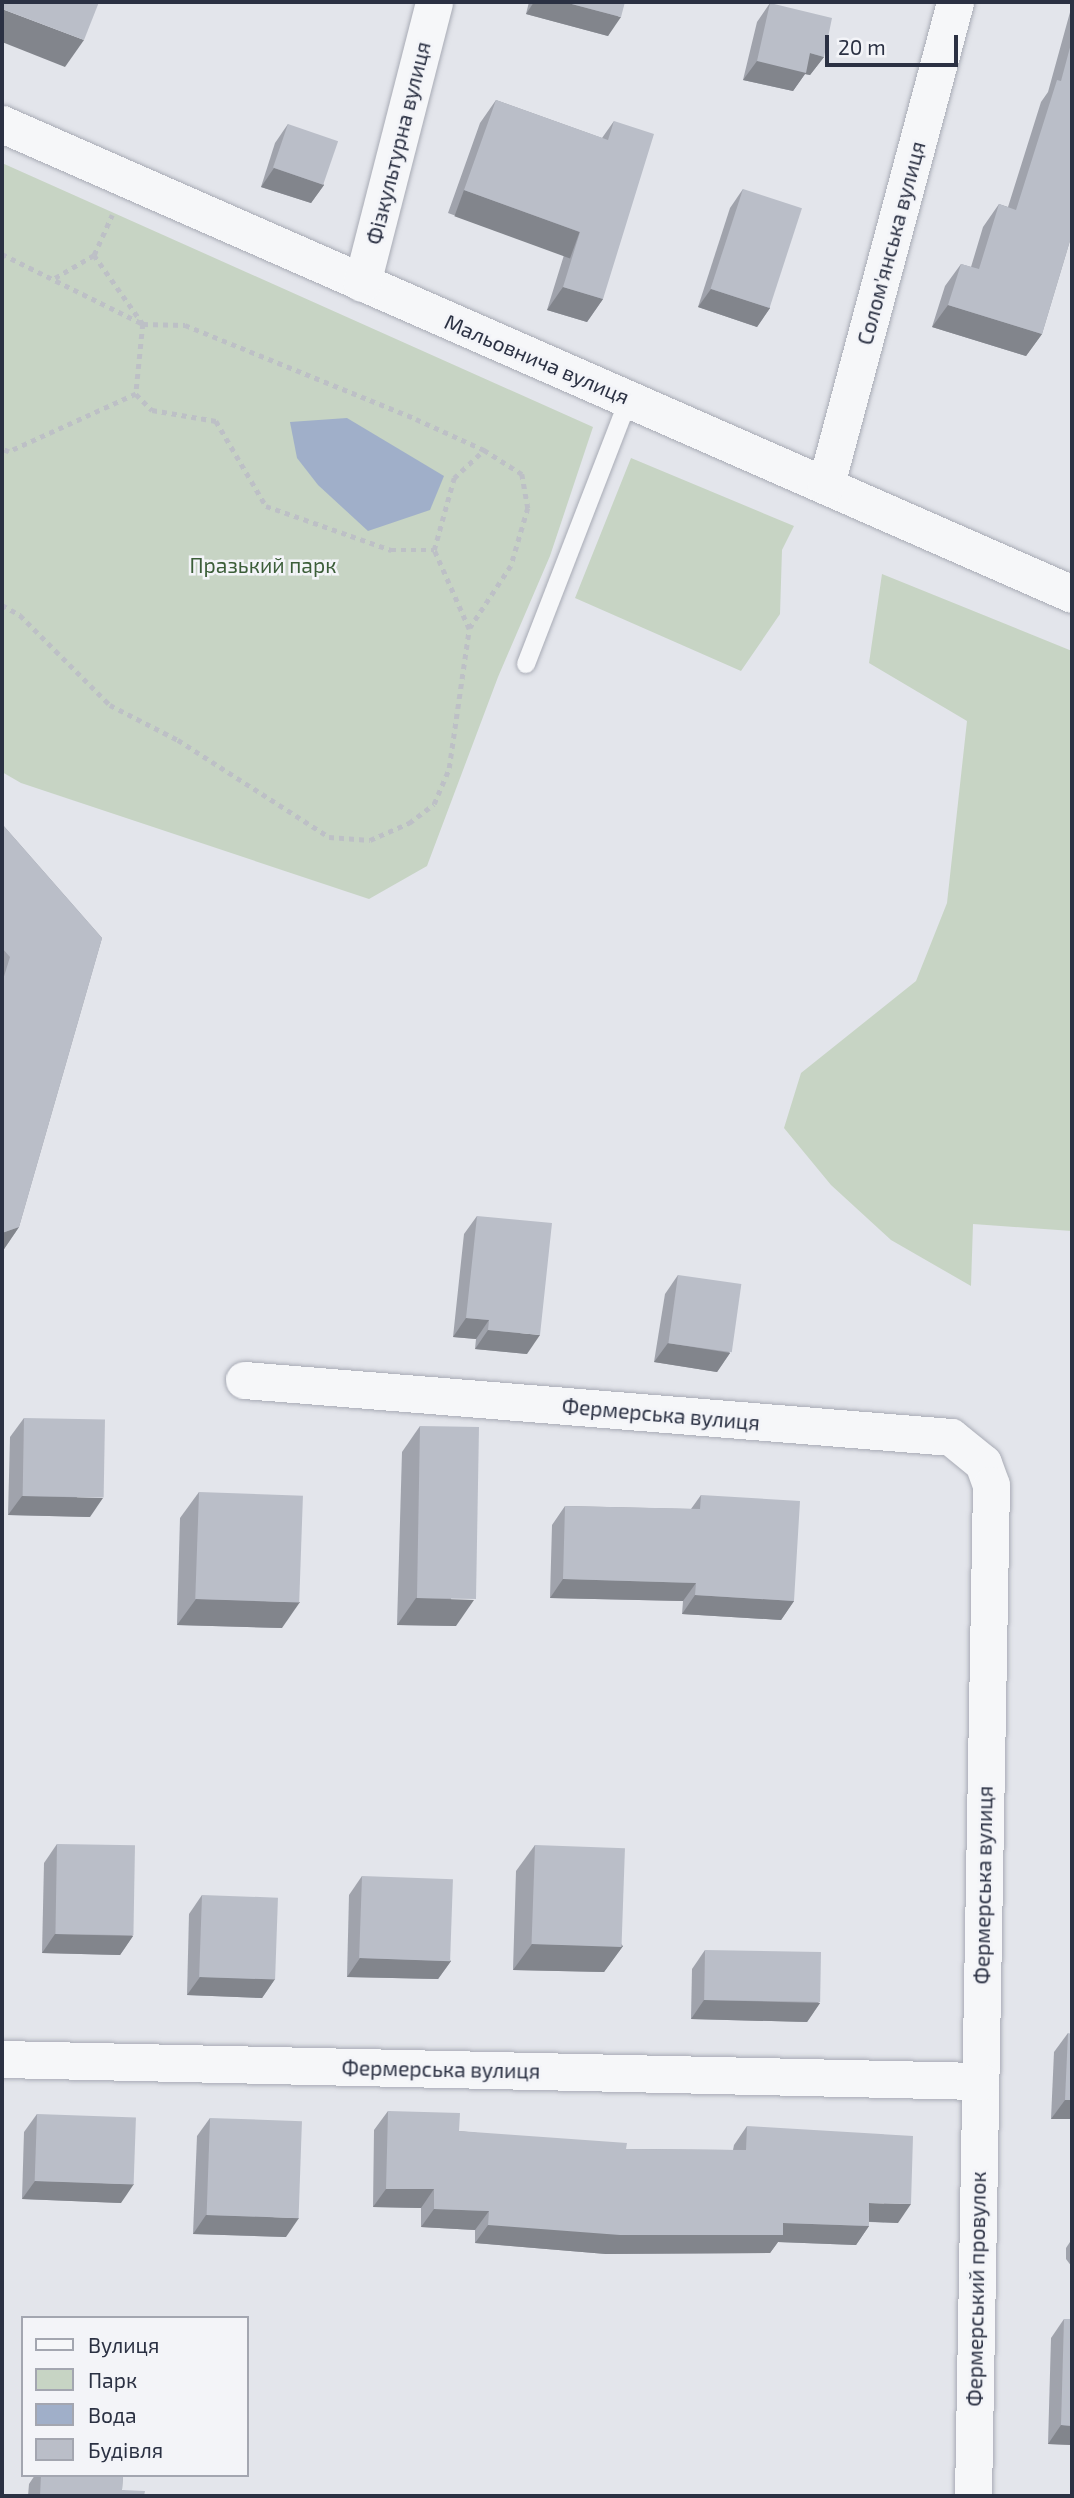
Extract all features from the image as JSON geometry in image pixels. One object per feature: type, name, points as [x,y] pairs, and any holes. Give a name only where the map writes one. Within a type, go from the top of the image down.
[{"type":"street","name":"Фізкультурна вулиця","points":[[362,284],[434,2]]},
{"type":"street","name":"Солом'янська вулиця","points":[[826,484],[956,2]]},
{"type":"street","name":"Мальовнича вулиця","points":[[2,124],[1072,594]]},
{"type":"street","name":"Фермерська вулиця","points":[[2,2059],[980,2081],[991,1485],[983,1464],[970,1449],[951,1437],[244,1380]]},
{"type":"street","name":"Фермерський провулок","points":[[973,2496],[980,2081]]},
{"type":"lane","points":[[526,664],[629,399]]},
{"type":"path","points":[[54,278],[94,255],[127,178]]},
{"type":"path","points":[[2,254],[143,324],[184,326],[484,450],[522,474],[528,508],[511,566],[469,629],[449,768],[434,804],[409,823],[370,840],[329,837],[178,740],[110,705],[20,615],[2,605]]},
{"type":"path","points":[[94,255],[143,324],[136,394]]},
{"type":"path","points":[[2,449],[9,452],[136,394]]},
{"type":"path","points":[[136,394],[152,410],[216,421],[267,506],[391,550],[434,550]]},
{"type":"path","points":[[469,629],[434,550],[454,478],[484,450]]},
{"type":"green space","name":"Празький парк","points":[[2,163],[593,427],[550,556],[498,677],[427,866],[369,899],[21,783],[2,772]]},
{"type":"green space","points":[[631,458],[794,526],[782,550],[780,614],[741,671],[575,598]]},
{"type":"green space","points":[[882,574],[1072,651],[1072,1231],[973,1224],[971,1286],[891,1240],[831,1185],[784,1128],[801,1073],[916,981],[947,903],[967,721],[869,663]]},
{"type":"water","points":[[347,418],[444,476],[430,510],[368,531],[318,485],[297,458],[290,422]]},
{"type":"building","points":[[2,2],[99,2],[84,40],[2,9]]},
{"type":"building","points":[[564,2],[625,2],[621,17]]},
{"type":"building","points":[[770,3],[832,18],[824,57],[810,53],[806,73],[757,61]]},
{"type":"building","points":[[1072,40],[1072,234],[1042,334],[948,305],[961,264],[979,269],[999,204],[1016,210],[1057,80],[1061,81]]},
{"type":"building","points":[[496,100],[608,140],[614,121],[654,134],[603,299],[563,287],[580,232],[464,190]]},
{"type":"building","points":[[288,124],[338,141],[323,185],[273,167]]},
{"type":"building","points":[[743,189],[802,208],[770,308],[711,289]]},
{"type":"building","points":[[2,824],[102,938],[19,1227],[2,1233],[2,983],[10,957],[2,948]]},
{"type":"building","points":[[477,1216],[552,1223],[540,1335],[488,1330],[489,1320],[466,1318]]},
{"type":"building","points":[[678,1275],[741,1284],[732,1352],[668,1343]]},
{"type":"building","points":[[24,1418],[105,1419],[104,1497],[23,1496]]},
{"type":"building","points":[[420,1426],[479,1427],[476,1599],[417,1598]]},
{"type":"building","points":[[199,1492],[303,1496],[299,1603],[195,1599]]},
{"type":"building","points":[[701,1495],[800,1501],[794,1601],[695,1595],[696,1583],[563,1579],[565,1506],[700,1509]]},
{"type":"building","points":[[57,1844],[135,1845],[133,1935],[55,1934]]},
{"type":"building","points":[[535,1845],[625,1848],[621,1947],[532,1944]]},
{"type":"building","points":[[362,1876],[453,1879],[450,1961],[359,1958]]},
{"type":"building","points":[[202,1895],[278,1898],[275,1980],[199,1977]]},
{"type":"building","points":[[705,1950],[821,1952],[820,2002],[704,2000]]},
{"type":"building","points":[[1068,2033],[1072,2034],[1072,2100],[1065,2100]]},
{"type":"building","points":[[388,2111],[460,2113],[459,2131],[627,2143],[626,2149],[746,2150],[747,2126],[913,2136],[911,2204],[869,2203],[869,2226],[783,2223],[783,2235],[620,2235],[488,2225],[489,2211],[434,2209],[434,2189],[386,2189]]},
{"type":"building","points":[[37,2114],[136,2117],[134,2184],[35,2181]]},
{"type":"building","points":[[210,2118],[302,2121],[299,2218],[207,2215]]},
{"type":"building","points":[[1064,2319],[1072,2319],[1072,2426],[1061,2425]]},
{"type":"building","points":[[41,2477],[123,2477],[122,2490],[145,2491],[144,2496],[40,2496]]}]
